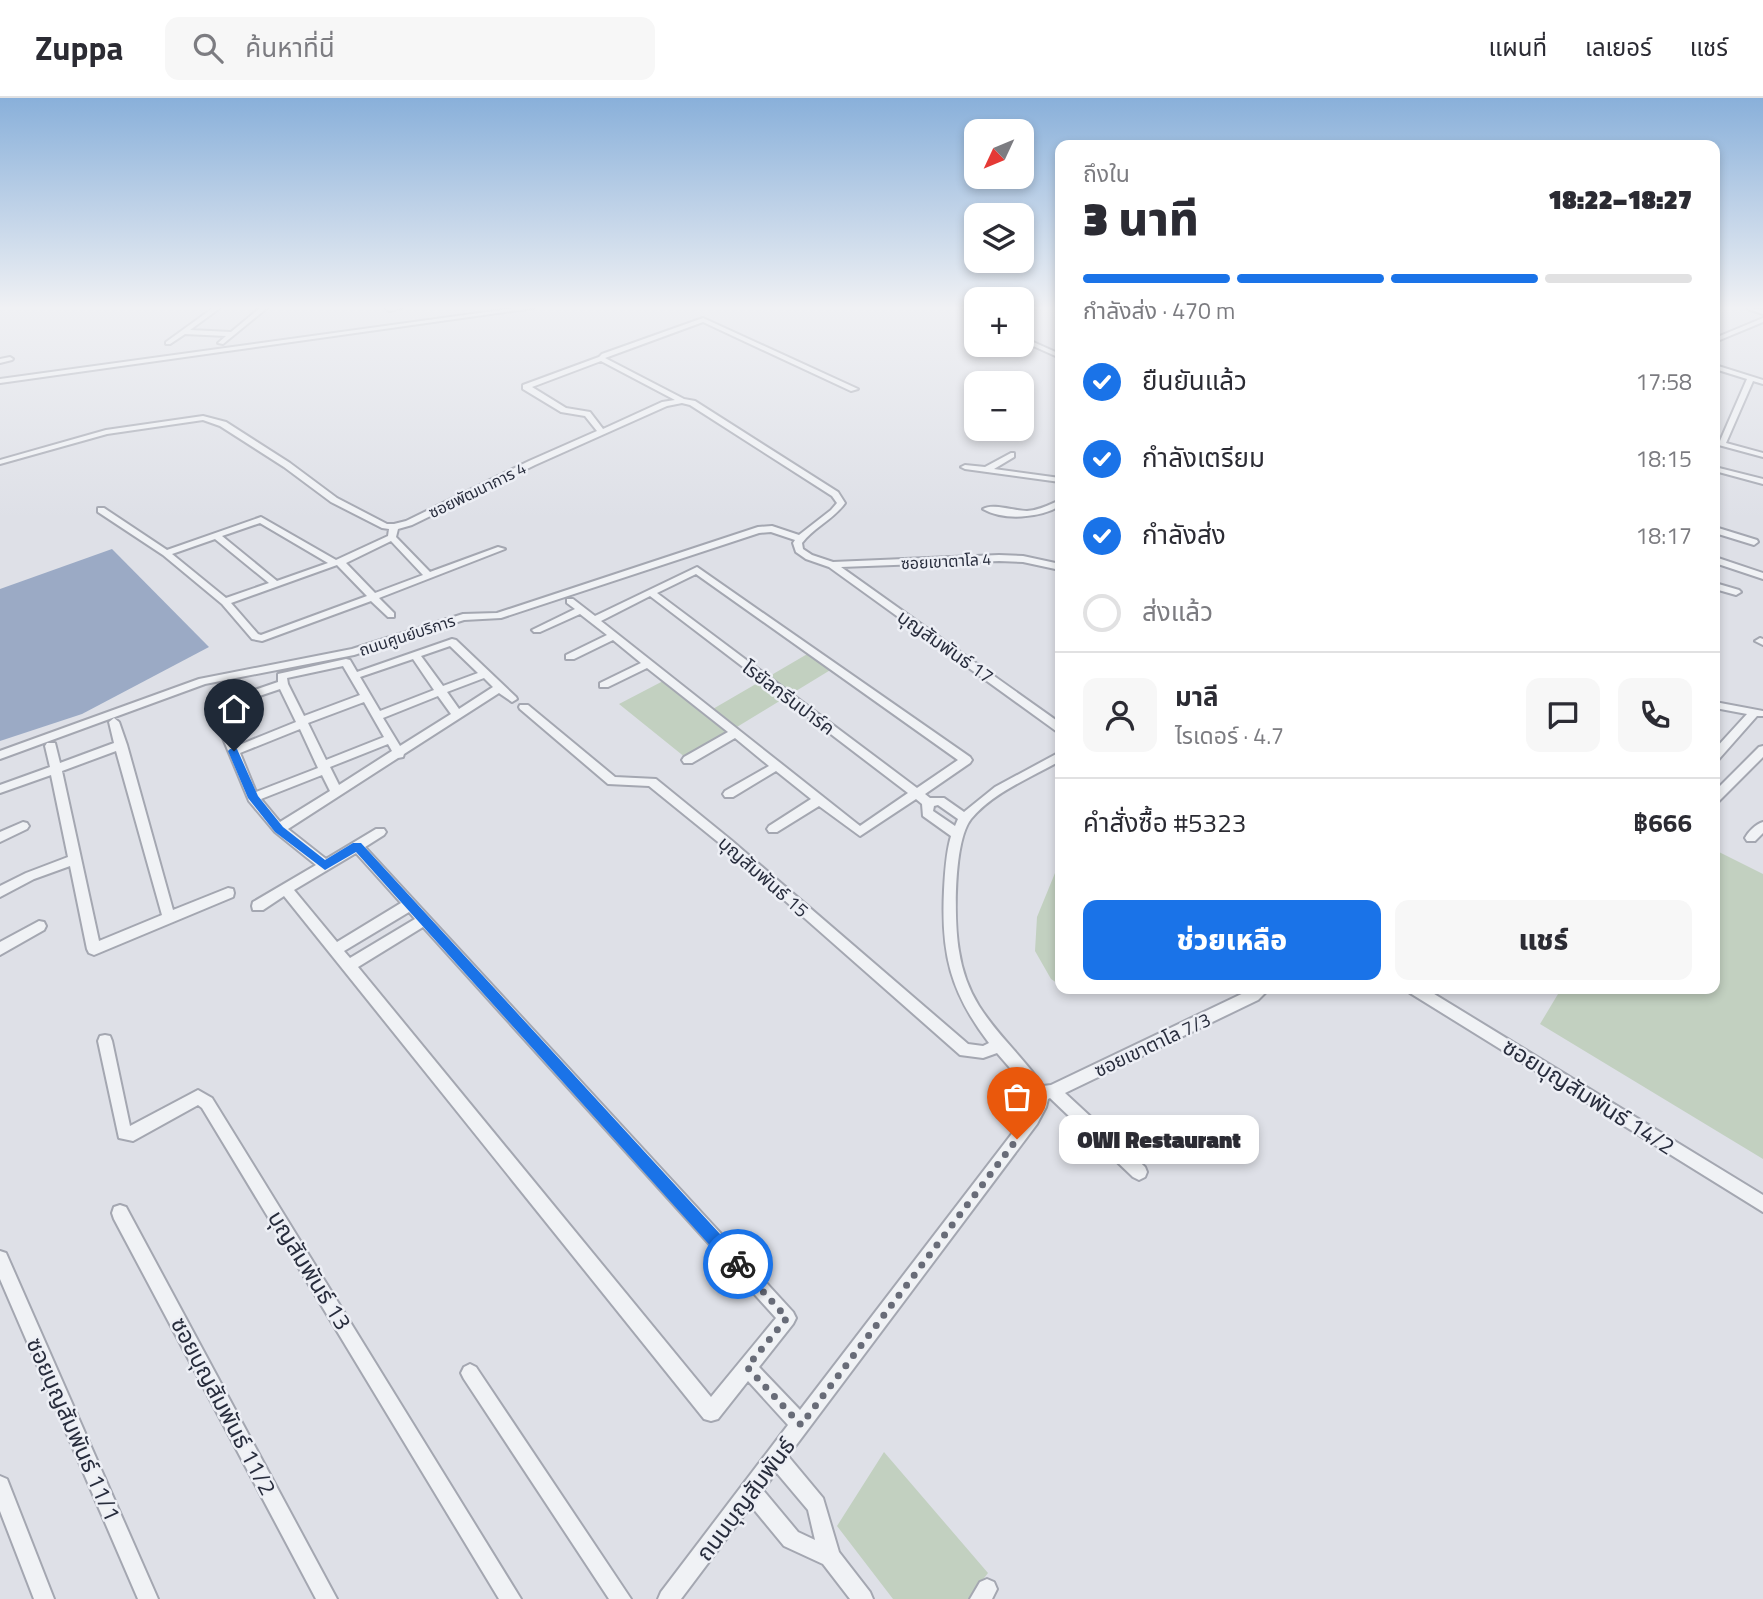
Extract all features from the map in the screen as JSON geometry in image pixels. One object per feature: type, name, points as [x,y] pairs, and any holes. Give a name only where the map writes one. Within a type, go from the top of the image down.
[{"type":"street","points":[[0,381],[21,378]]},
{"type":"street","points":[[550,378],[526,387],[564,410],[587,415],[602,432]]},
{"type":"street","points":[[638,378],[682,401],[692,403],[835,494],[841,503],[838,512],[825,522],[806,530],[798,538],[797,544],[801,552],[832,565]]},
{"type":"street","points":[[830,378],[854,389]]},
{"type":"street","points":[[1720,440],[1758,378]]},
{"type":"street","name":"ซอยพัฒนาการ 4","points":[[225,602],[338,562],[409,523],[602,432],[665,404],[682,401]]},
{"type":"street","points":[[0,462],[106,432],[203,418],[223,424],[287,465],[334,500],[385,526],[429,576]]},
{"type":"street","points":[[1720,444],[1763,455]]},
{"type":"street","points":[[986,470],[1010,454]]},
{"type":"street","points":[[965,467],[1055,479]]},
{"type":"street","points":[[1720,470],[1763,482]]},
{"type":"street","points":[[1047,512],[1055,506]]},
{"type":"street","points":[[987,509],[1021,514],[1055,513]]},
{"type":"street","points":[[101,510],[166,553],[225,602],[258,638],[501,549]]},
{"type":"street","points":[[166,553],[264,520],[326,560],[338,562],[391,615]]},
{"type":"street","name":"ถนนศูนย์บริการ","points":[[0,755],[203,681],[354,652],[463,617],[498,616],[758,530],[772,529],[798,538]]},
{"type":"street","points":[[1720,532],[1754,542]]},
{"type":"street","points":[[215,535],[275,584]]},
{"type":"street","name":"ซอยเขาตาโล 4","points":[[832,565],[999,558],[1023,559],[1055,566]]},
{"type":"street","points":[[1720,562],[1763,576]]},
{"type":"street","name":"บุญสัมพันธ์ 17","points":[[832,565],[1055,724]]},
{"type":"street","points":[[570,601],[860,832],[966,760],[697,570],[594,620]]},
{"type":"street","points":[[1720,587],[1736,592]]},
{"type":"street","name":"โรยัลกรีนปาร์ค","points":[[650,592],[928,802],[940,801],[965,818]]},
{"type":"street","points":[[537,630],[581,610]]},
{"type":"street","points":[[570,657],[614,636]]},
{"type":"street","points":[[354,676],[452,642],[512,699]]},
{"type":"street","points":[[415,654],[458,716]]},
{"type":"street","points":[[337,793],[283,684],[282,676],[345,662],[399,754]]},
{"type":"street","points":[[604,685],[648,663]]},
{"type":"street","points":[[377,716],[484,674]]},
{"type":"street","points":[[283,684],[215,707],[254,798],[279,830],[325,866]]},
{"type":"street","points":[[279,830],[499,688]]},
{"type":"street","points":[[234,751],[366,697]]},
{"type":"street","points":[[1720,706],[1759,713]]},
{"type":"street","name":"บุญสัมพันธ์ 15","points":[[524,707],[612,782],[652,782],[727,843],[965,1050],[983,1052],[999,1046]]},
{"type":"street","points":[[1720,751],[1759,713]]},
{"type":"street","points":[[114,722],[169,918]]},
{"type":"street","points":[[688,760],[735,733]]},
{"type":"street","points":[[254,798],[390,739]]},
{"type":"street","points":[[0,789],[121,745]]},
{"type":"street","points":[[51,746],[94,950],[228,893]]},
{"type":"street","points":[[1720,793],[1763,750]]},
{"type":"street","points":[[1055,759],[990,796],[965,818],[957,834],[948,928],[954,972],[965,998],[999,1046],[1046,1092],[1139,1172]]},
{"type":"street","points":[[729,794],[777,766]]},
{"type":"street","points":[[773,829],[819,800]]},
{"type":"street","name":"โรยัลกรีนปาร์ค","points":[[928,802],[927,813],[957,834]]},
{"type":"street","points":[[0,837],[23,826]]},
{"type":"street","points":[[1751,838],[1763,826]]},
{"type":"street","points":[[258,906],[380,832]]},
{"type":"street","points":[[286,889],[710,1412],[787,1318],[357,846]]},
{"type":"street","points":[[0,892],[30,876],[75,859]]},
{"type":"street","points":[[336,949],[409,905]]},
{"type":"street","points":[[349,966],[422,920]]},
{"type":"street","points":[[0,949],[39,926]]},
{"type":"street","name":"ซอยเขาตาโล 7/3","points":[[1046,1092],[1256,994]]},
{"type":"street","name":"ซอยบุญสัมพันธ์ 14/2","points":[[1423,994],[1763,1204]]},
{"type":"street","name":"บุญสัมพันธ์ 13","points":[[105,1041],[124,1133],[133,1134],[198,1097],[207,1103],[512,1599]]},
{"type":"street","name":"ถนนบุญสัมพันธ์","points":[[668,1599],[1032,1119],[1046,1092]]},
{"type":"street","name":"ซอยบุญสัมพันธ์ 11/2","points":[[120,1213],[327,1599]]},
{"type":"street","name":"ซอยบุญสัมพันธ์ 11/1","points":[[0,1259],[148,1599]]},
{"type":"street","points":[[747,1367],[801,1425]]},
{"type":"street","points":[[470,1373],[621,1599]]},
{"type":"street","points":[[777,1458],[816,1505],[830,1557],[863,1599]]},
{"type":"street","points":[[0,1486],[44,1599]]},
{"type":"street","points":[[750,1490],[791,1539],[830,1557]]},
{"type":"green space","points":[[809,653],[832,669],[686,758],[619,704],[665,680],[706,713]]},
{"type":"green space","points":[[1720,852],[1763,874],[1763,1159],[1540,1024],[1558,994],[1720,994]]},
{"type":"green space","points":[[1055,873],[1055,982],[1035,951],[1037,917]]},
{"type":"green space","points":[[884,1452],[988,1573],[968,1599],[893,1599],[837,1526]]},
{"type":"water","points":[[112,549],[209,647],[82,714],[0,741],[0,589]]},
{"type":"way so far","points":[[738,1264],[787,1318],[747,1367],[801,1425],[1017,1139]]},
{"type":"place","name":"OWI Restaurant","points":[[1017,1139]]},
{"type":"route","points":[[234,751],[254,798],[279,830],[325,866],[357,846],[738,1264]]}]
